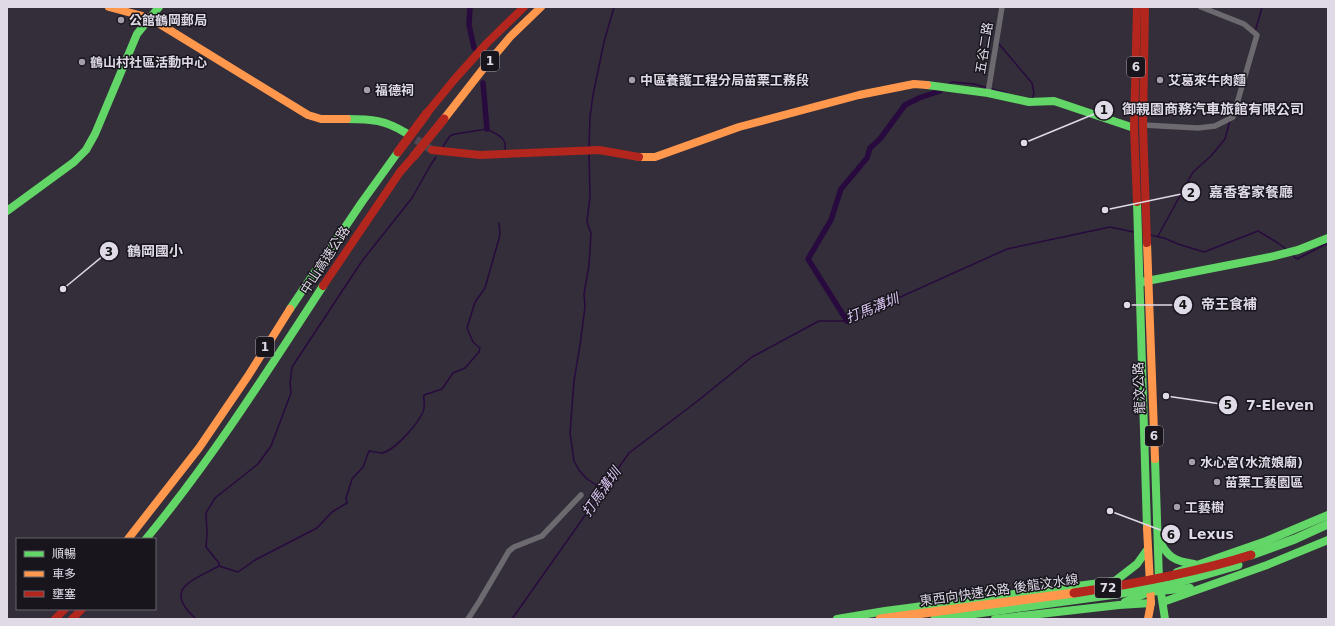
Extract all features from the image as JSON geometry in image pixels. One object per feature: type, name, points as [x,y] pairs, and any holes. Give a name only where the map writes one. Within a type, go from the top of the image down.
[{"type":"main road","points":[[109,7],[150,18],[308,115],[321,119],[370,120],[385,122],[406,133]]},
{"type":"main road","points":[[7,211],[74,162],[86,150],[98,127],[137,34],[159,7]]},
{"type":"main road","name":"中山高速公路","points":[[129,538],[199,448],[248,376],[294,302],[362,202],[427,113],[487,43],[524,7]]},
{"type":"main road","name":"中山高速公路","points":[[147,538],[178,500],[242,412],[344,254],[400,172],[510,37],[541,7]]},
{"type":"main road","name":"6","points":[[1137,7],[1138,126],[1144,282]]},
{"type":"main road","name":"6","points":[[1138,126],[1145,7]]},
{"type":"main road","points":[[432,150],[452,153],[480,154],[599,150],[641,157],[655,157],[739,127],[859,95],[914,84],[989,91],[1029,102],[1054,101],[1138,126]]},
{"type":"main road","points":[[1144,282],[1270,257],[1298,250],[1328,238]]},
{"type":"main road","name":"龍汶公路","points":[[1144,282],[1160,590]]},
{"type":"main road","name":"龍汶公路","points":[[1144,282],[1147,550],[1149,582]]},
{"type":"main road","points":[[837,619],[893,610],[1115,581],[1149,582],[1159,580],[1196,564],[1296,531],[1328,515]]},
{"type":"main road","name":"東西向快速公路 後龍汶水線","points":[[880,619],[1116,587],[1188,572],[1274,548],[1328,524]]},
{"type":"main road","name":"東西向快速公路 後龍汶水線","points":[[936,619],[1116,594],[1169,585],[1275,554],[1328,531]]},
{"type":"main road","points":[[1158,538],[1167,554],[1180,562],[1196,564]]},
{"type":"main road","points":[[1163,602],[1202,586],[1303,552],[1328,540]]},
{"type":"main road","points":[[1115,581],[1142,560],[1147,550]]},
{"type":"main road","name":"6","points":[[1148,619],[1151,604],[1149,582]]},
{"type":"main road","points":[[1119,605],[1149,592],[1202,586]]},
{"type":"main road","points":[[1160,590],[1161,619]]},
{"type":"main road","name":"6","points":[[1160,590],[1165,619]]},
{"type":"main road","points":[[994,619],[1119,605],[1151,604],[1151,619]]},
{"type":"main road","points":[[55,619],[64,610]]},
{"type":"main road","points":[[72,619],[81,610]]},
{"type":"street","name":"五谷二路","points":[[989,91],[1002,7]]},
{"type":"street","points":[[1138,126],[1198,128],[1215,126],[1233,117],[1257,35],[1244,24],[1201,7]]},
{"type":"street","points":[[468,619],[509,552],[514,547],[542,536],[581,495]]},
{"type":"waterway","points":[[470,7],[469,25],[474,48]]},
{"type":"waterway","points":[[589,146],[590,117],[593,95],[604,42],[614,7]]},
{"type":"waterway","points":[[1255,32],[1262,7]]},
{"type":"waterway","points":[[999,44],[1032,83],[1034,93],[1032,99]]},
{"type":"waterway","points":[[949,84],[952,82],[974,84],[1007,93]]},
{"type":"waterway","points":[[483,83],[487,129]]},
{"type":"waterway","points":[[847,321],[808,259],[831,220],[841,189],[867,158],[870,148],[880,139],[905,105],[919,98],[940,91]]},
{"type":"waterway","points":[[1158,236],[1193,172],[1210,157],[1225,139],[1230,120]]},
{"type":"waterway","points":[[442,148],[450,136],[487,129],[503,139],[505,149]]},
{"type":"waterway","points":[[589,152],[590,196],[587,222],[591,233],[589,265],[584,294],[585,307],[574,381],[570,433],[574,461],[579,470],[586,478],[603,490]]},
{"type":"waterway","points":[[219,566],[219,563],[206,547],[206,513],[215,498],[258,464],[271,446],[291,393],[290,383],[292,367],[362,261],[412,198],[436,157]]},
{"type":"waterway","points":[[196,619],[181,600],[181,593],[185,586],[199,576],[219,566],[238,572],[255,560],[317,528],[332,512],[347,503],[346,498],[352,479],[363,467],[369,451],[381,453],[386,451],[407,435],[422,413],[424,406],[424,395],[442,389],[453,373],[465,368],[479,352],[480,348],[473,342],[467,328],[475,302],[485,288],[500,235],[499,223]]},
{"type":"waterway","name":"打馬溝圳","points":[[512,619],[629,453],[752,357],[819,321],[847,321],[1007,249],[1110,227],[1134,232]]},
{"type":"waterway","name":"打馬溝圳","points":[[1150,235],[1164,238],[1204,252],[1258,231],[1286,249]]},
{"type":"waterway","name":"打馬溝圳","points":[[1291,254],[1297,259],[1328,243]]},
{"type":"tunnel","points":[[406,133],[432,150]]},
{"type":"traffic: fast","points":[[7,211],[74,162],[86,150],[95,134],[137,34],[159,7]]},
{"type":"traffic: fast","points":[[927,85],[988,93],[1029,102],[1054,101],[1134,128]]},
{"type":"traffic: fast","points":[[347,119],[378,121],[391,125],[406,133]]},
{"type":"traffic: fast","points":[[290,309],[362,202],[398,152]]},
{"type":"traffic: fast","points":[[1137,202],[1147,528]]},
{"type":"traffic: fast","points":[[1142,282],[1270,257],[1298,250],[1328,238]]},
{"type":"traffic: fast","points":[[147,538],[194,478],[260,383],[323,286]]},
{"type":"traffic: fast","points":[[1155,459],[1159,580],[1165,619]]},
{"type":"traffic: fast","points":[[1177,572],[1266,541],[1328,515]]},
{"type":"traffic: fast","points":[[1251,555],[1295,539],[1328,524]]},
{"type":"traffic: fast","points":[[1158,538],[1165,550],[1172,557],[1194,564]]},
{"type":"traffic: fast","points":[[1163,602],[1267,565],[1328,540]]},
{"type":"traffic: fast","points":[[837,619],[885,611],[1115,581],[1137,564],[1147,550]]},
{"type":"traffic: fast","points":[[935,619],[1116,594],[1169,585],[1238,565]]},
{"type":"traffic: fast","points":[[1125,602],[1149,592],[1190,588]]},
{"type":"traffic: fast","points":[[995,619],[1119,605],[1151,603]]},
{"type":"traffic: slow","points":[[109,7],[150,18],[308,115],[321,119],[347,119]]},
{"type":"traffic: slow","points":[[444,119],[510,37],[541,7]]},
{"type":"traffic: slow","points":[[639,157],[655,157],[739,127],[859,95],[914,84],[927,85]]},
{"type":"traffic: slow","points":[[1147,243],[1155,459]]},
{"type":"traffic: slow","points":[[129,538],[199,448],[248,376],[290,309]]},
{"type":"traffic: slow","points":[[1147,528],[1151,603],[1148,619]]},
{"type":"traffic: slow","points":[[880,619],[1074,593]]},
{"type":"traffic: jam","points":[[427,113],[487,43],[524,7]]},
{"type":"traffic: jam","points":[[1137,7],[1134,128],[1137,202]]},
{"type":"traffic: jam","points":[[1145,7],[1143,125],[1147,243]]},
{"type":"traffic: jam","points":[[398,152],[427,113]]},
{"type":"traffic: jam","points":[[414,156],[444,119]]},
{"type":"traffic: jam","points":[[432,150],[480,155],[599,150],[639,157]]},
{"type":"traffic: jam","points":[[323,286],[400,172],[414,156]]},
{"type":"traffic: jam","points":[[1074,593],[1164,577],[1251,555]]},
{"type":"traffic: jam","points":[[55,619],[64,610]]},
{"type":"traffic: jam","points":[[72,619],[81,610]]},
{"type":"place","name":"公館鶴岡郵局","points":[[121,20]]},
{"type":"place","name":"鶴山村社區活動中心","points":[[82,62]]},
{"type":"place","name":"中區養護工程分局苗栗工務段","points":[[632,80]]},
{"type":"place","name":"艾葛來牛肉麵","points":[[1160,80]]},
{"type":"place","name":"福德祠","points":[[367,90]]},
{"type":"place","name":"御親園商務汽車旅館有限公司","points":[[1024,143]]},
{"type":"place","name":"嘉香客家餐廳","points":[[1105,210]]},
{"type":"place","name":"鶴岡國小","points":[[63,289]]},
{"type":"place","name":"帝王食補","points":[[1127,305]]},
{"type":"place","name":"7-Eleven","points":[[1166,396]]},
{"type":"place","name":"水心宮(水流娘廟)","points":[[1192,462]]},
{"type":"place","name":"苗栗工藝園區","points":[[1217,482]]},
{"type":"place","name":"工藝樹","points":[[1177,507]]},
{"type":"place","name":"Lexus","points":[[1110,511]]}]
